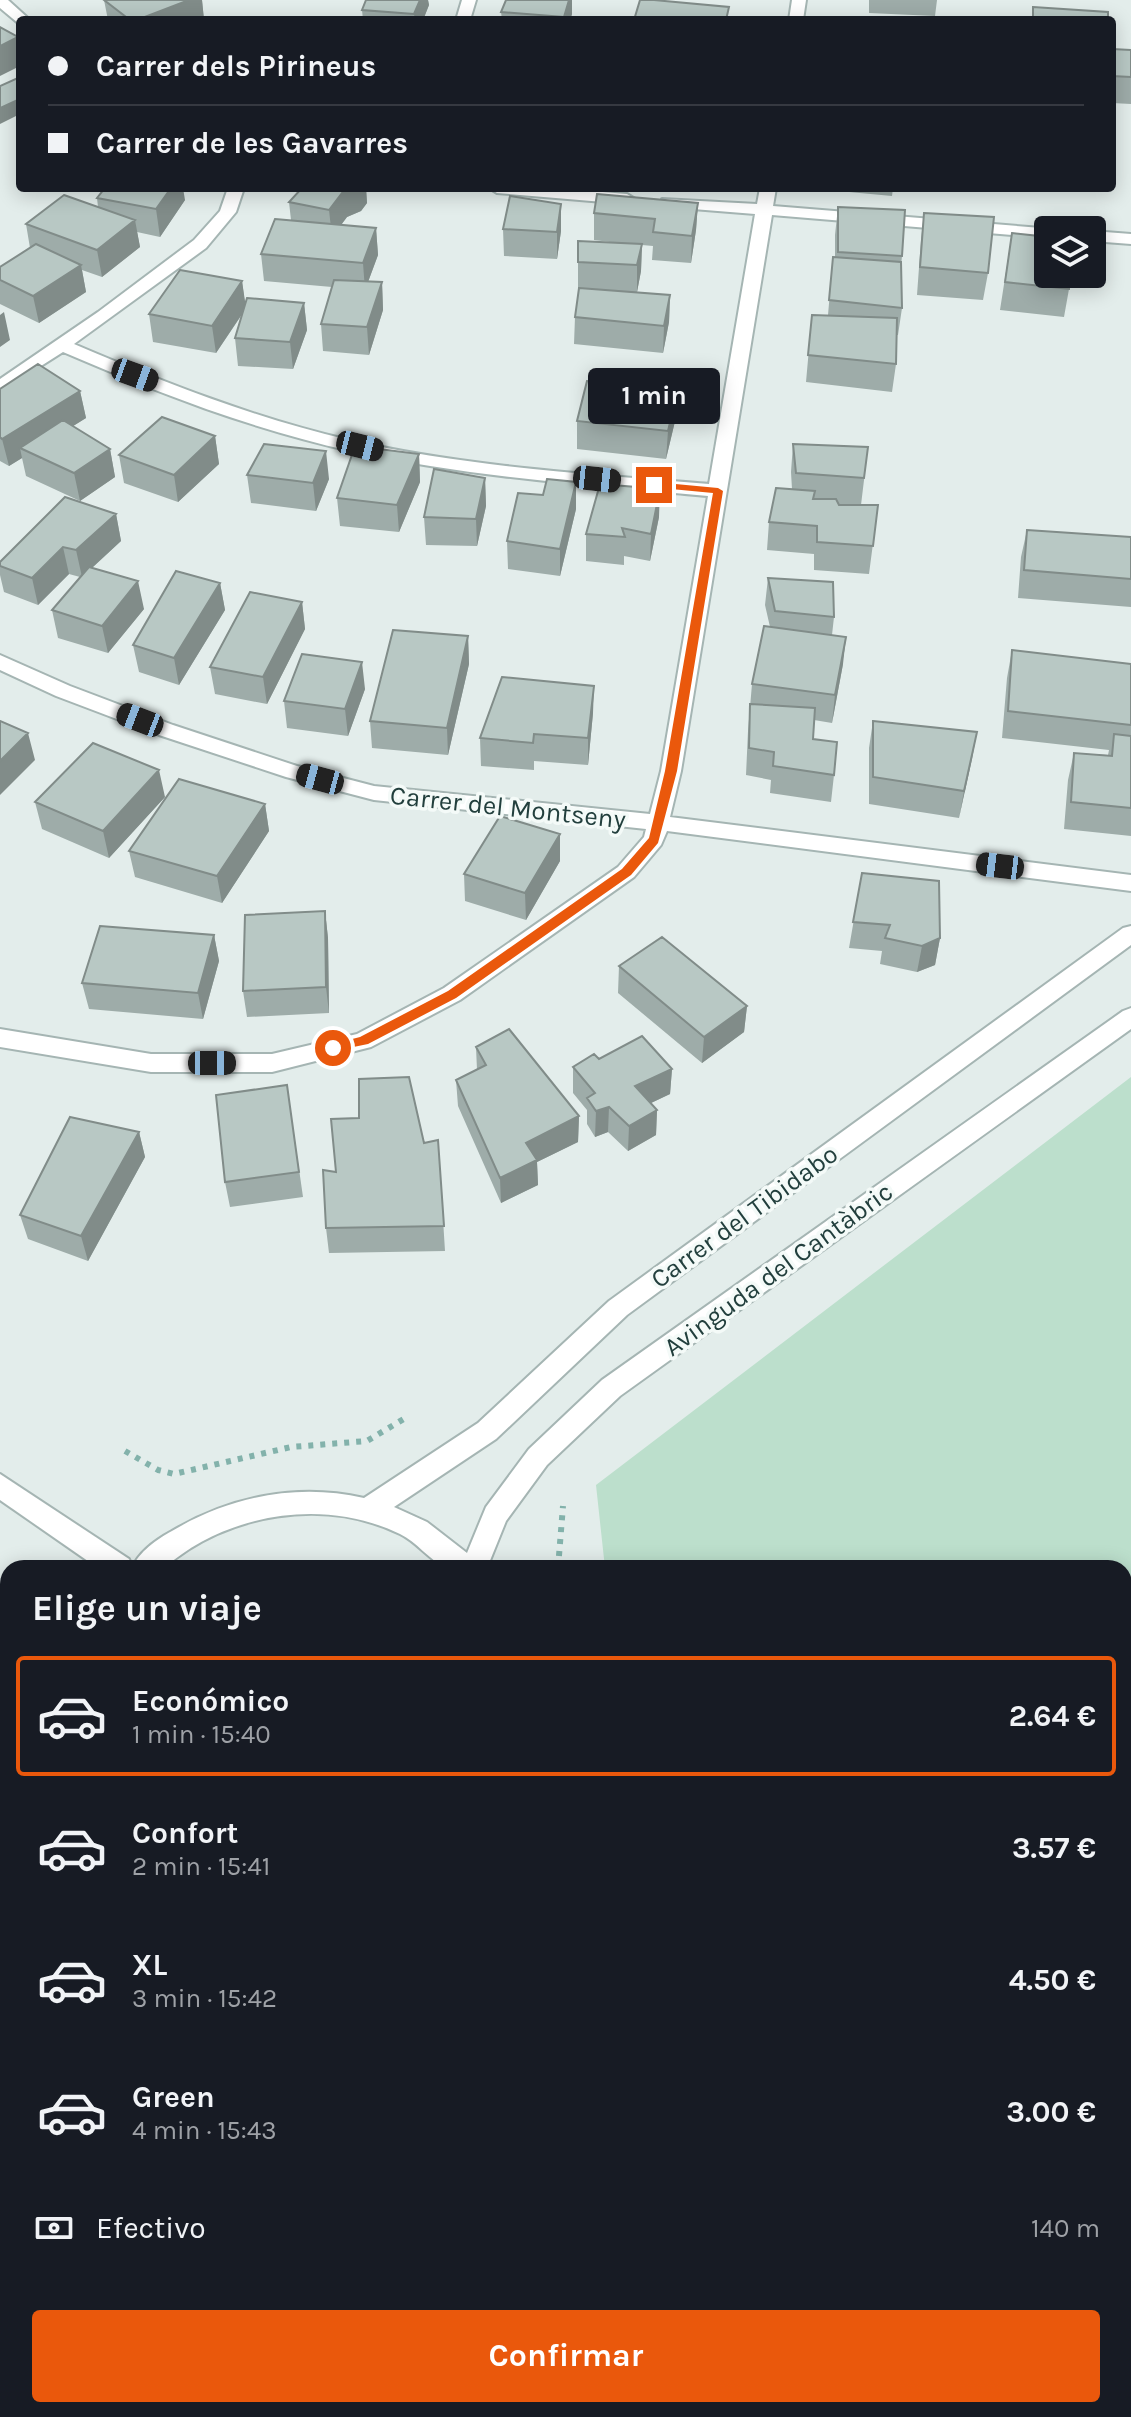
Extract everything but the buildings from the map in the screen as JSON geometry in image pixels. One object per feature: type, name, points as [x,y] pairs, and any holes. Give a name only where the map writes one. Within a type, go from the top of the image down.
[{"type":"street","points":[[0,1],[18,16]]},
{"type":"street","points":[[0,387],[200,244],[228,212],[235,192]]},
{"type":"street","points":[[546,192],[1034,232]]},
{"type":"street","points":[[0,1038],[151,1063],[272,1063],[363,1041],[452,994],[626,872],[654,840],[660,823],[767,192]]},
{"type":"street","points":[[1106,237],[1131,239]]},
{"type":"street","points":[[61,345],[274,425],[388,454],[483,469],[718,491]]},
{"type":"street","name":"Carrer del Montseny","points":[[0,662],[63,691],[166,730],[293,772],[374,793],[660,823],[1131,883]]},
{"type":"street","name":"Carrer del Tibidabo","points":[[368,1510],[487,1431],[618,1308],[1131,934]]},
{"type":"street","name":"Avinguda del Cantàbric","points":[[477,1560],[495,1515],[538,1457],[611,1388],[1131,1017]]},
{"type":"street","points":[[0,1486],[108,1560]]},
{"type":"street","points":[[152,1560],[212,1523],[262,1507],[313,1502],[368,1510],[410,1526],[455,1560]]},
{"type":"path","points":[[125,1451],[158,1470],[174,1474],[264,1451],[367,1441],[407,1417]]},
{"type":"path","points":[[559,1560],[563,1506]]},
{"type":"green space","points":[[1131,1077],[1131,1560],[604,1560],[596,1485]]},
{"type":"route","points":[[333,1048],[363,1041],[452,994],[626,872],[654,840],[671,771],[718,491],[654,485]]}]
